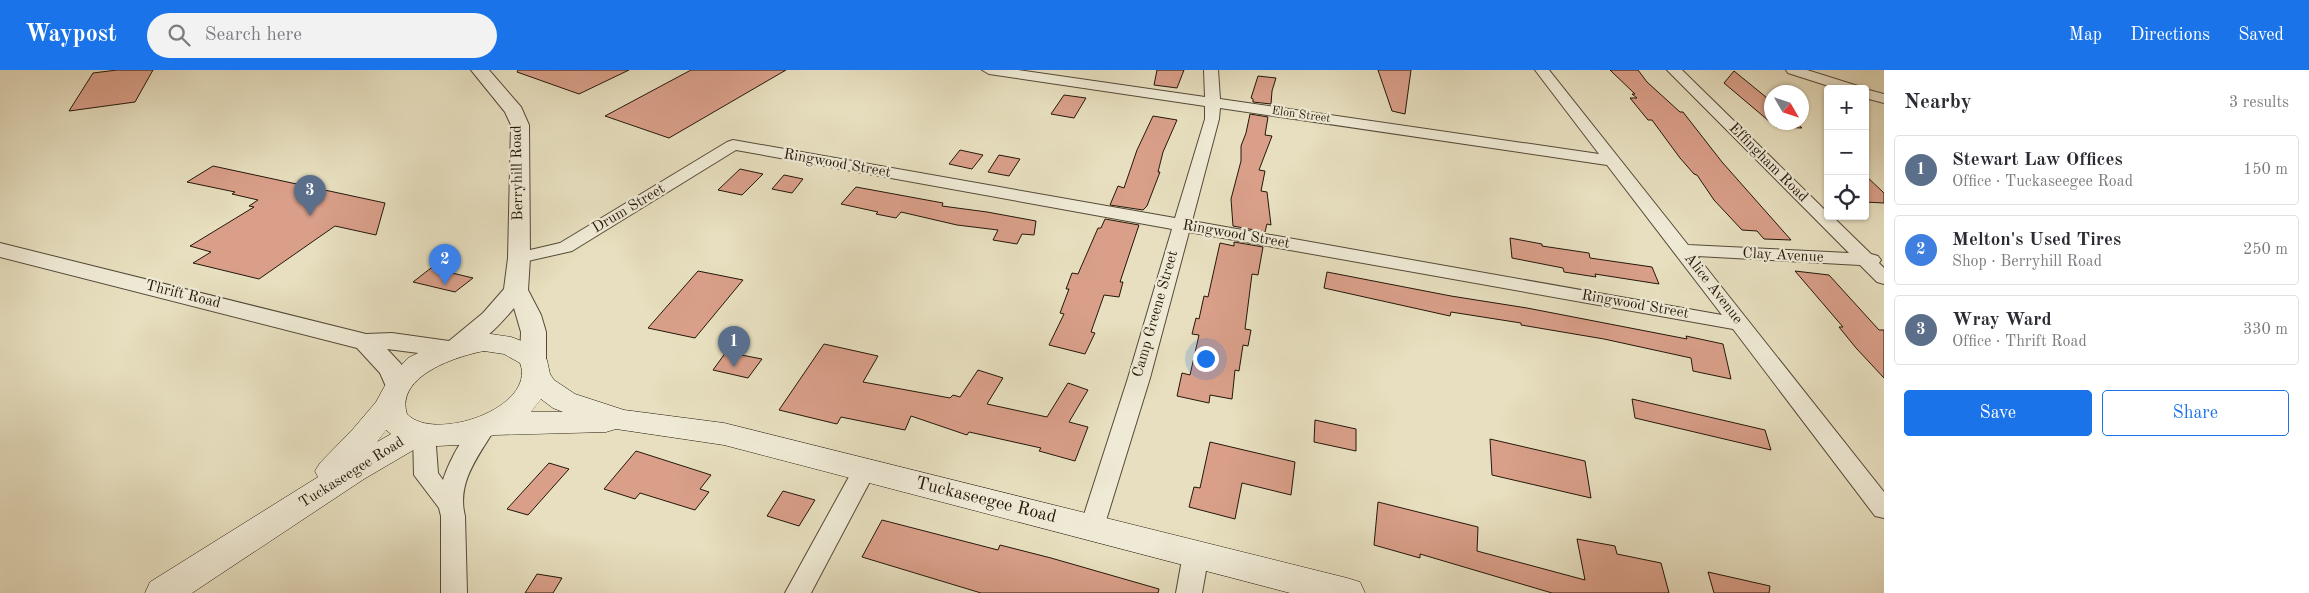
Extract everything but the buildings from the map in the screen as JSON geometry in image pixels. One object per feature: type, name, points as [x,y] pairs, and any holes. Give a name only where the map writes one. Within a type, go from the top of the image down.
[{"type":"main road","points":[[484,342],[504,344],[521,349],[535,367],[534,387],[524,402],[489,426],[449,435],[421,433],[402,427],[392,416],[393,396],[406,374],[422,361],[454,348],[484,342]]},
{"type":"main road","name":"Tuckaseegee Road","points":[[535,367],[544,388],[564,400],[622,420]]},
{"type":"main road","name":"Tuckaseegee Road","points":[[287,514],[364,437],[393,396]]},
{"type":"main road","name":"Tuckaseegee Road","points":[[489,426],[622,420],[724,434],[1347,593]]},
{"type":"main road","name":"Tuckaseegee Road","points":[[164,593],[368,461],[421,433]]},
{"type":"street","name":"Berryhill Road","points":[[480,70],[514,111],[520,125],[519,258],[516,290]]},
{"type":"street","name":"Elon Street","points":[[989,70],[1613,161]]},
{"type":"street","name":"Camp Greene Street","points":[[1092,527],[1139,378],[1212,119],[1211,70]]},
{"type":"street","name":"Alice Avenue","points":[[1542,70],[1884,509]]},
{"type":"street","name":"Effingham Road","points":[[1674,70],[1875,260],[1884,278]]},
{"type":"street","points":[[1793,70],[1840,85]]},
{"type":"street","points":[[1869,94],[1884,99]]},
{"type":"street","name":"Drum Street","points":[[519,258],[566,247],[733,145]]},
{"type":"street","name":"Ringwood Street","points":[[733,145],[1739,324]]},
{"type":"street","name":"Thrift Road","points":[[0,250],[366,342],[392,341],[454,348]]},
{"type":"street","name":"Clay Avenue","points":[[1683,250],[1875,260]]},
{"type":"street","points":[[454,348],[492,318],[516,290],[526,305],[531,318],[535,341],[535,367]]},
{"type":"street","points":[[366,342],[392,370],[393,396]]},
{"type":"street","points":[[450,505],[454,478],[468,451],[489,426]]},
{"type":"street","points":[[421,433],[426,475],[450,505],[453,516],[454,593]]},
{"type":"street","points":[[798,593],[864,470]]},
{"type":"street","points":[[1189,593],[1196,554]]},
{"type":"place","name":"Wray Ward","points":[[310,216]]},
{"type":"place","name":"Melton's Used Tires","points":[[445,285]]},
{"type":"place","name":"Stewart Law Offices","points":[[734,367]]}]
